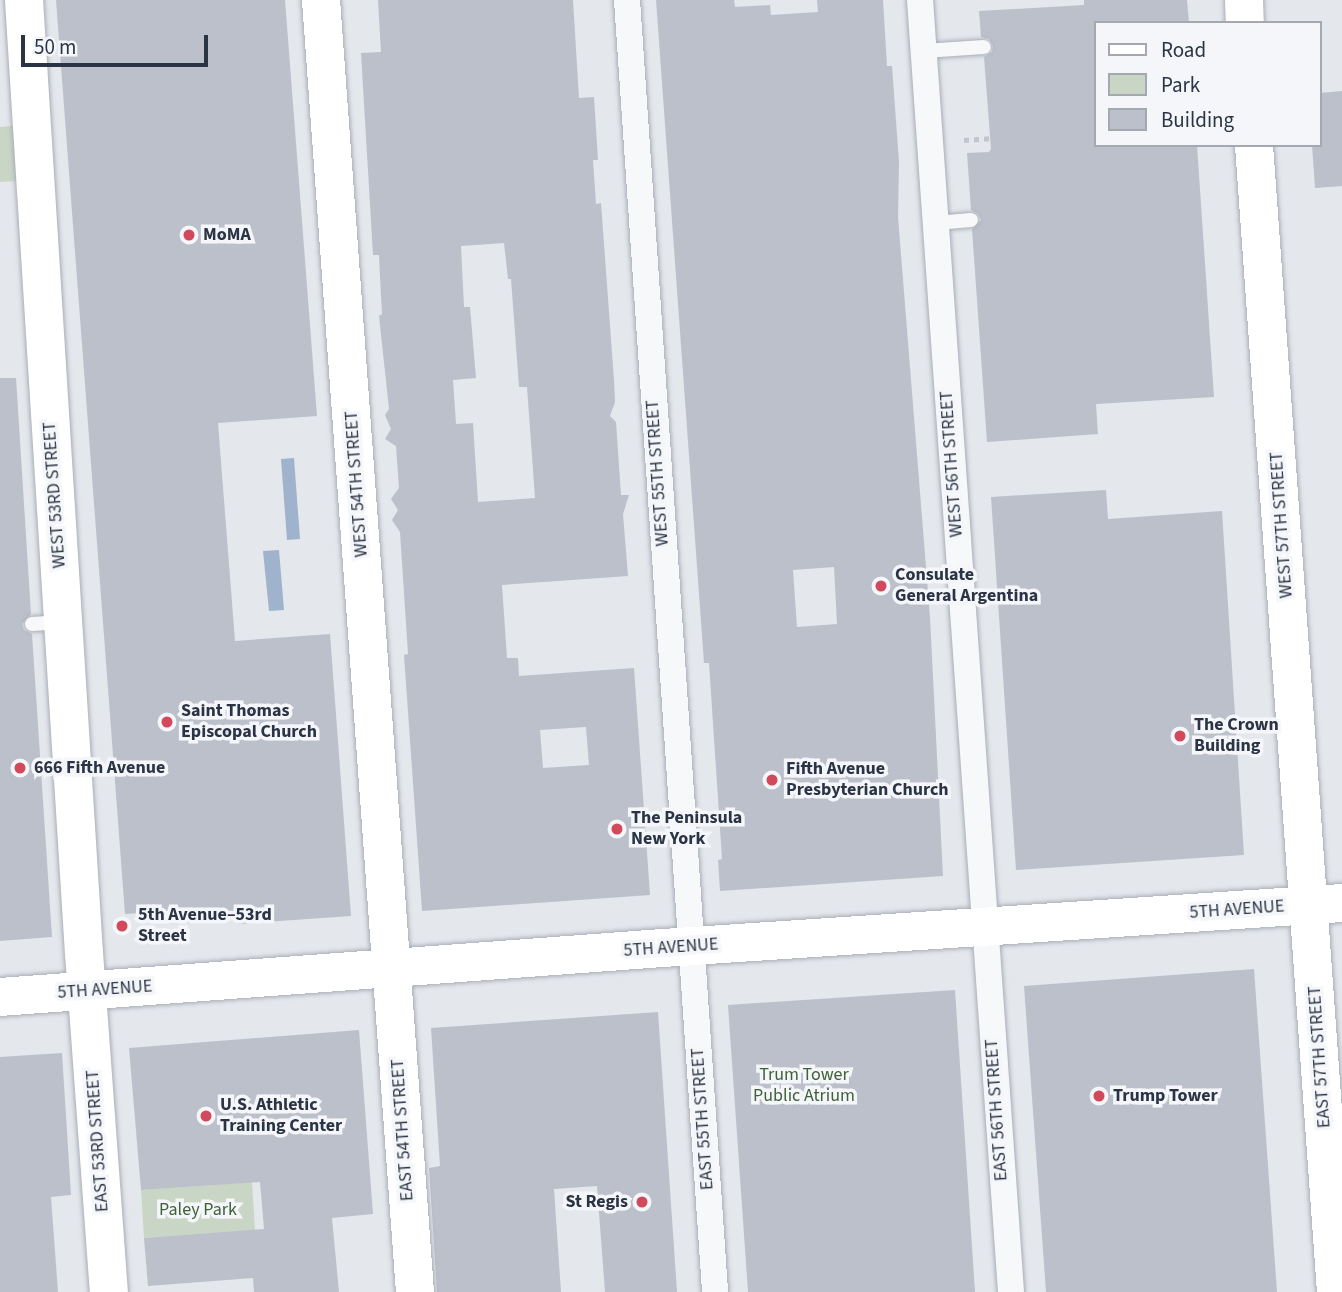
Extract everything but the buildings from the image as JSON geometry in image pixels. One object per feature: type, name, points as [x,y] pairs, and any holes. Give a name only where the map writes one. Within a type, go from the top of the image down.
[{"type":"main road","name":"WEST 53RD STREET","points":[[24,0],[47,623],[88,990]]},
{"type":"main road","name":"WEST 54TH STREET","points":[[321,0],[391,968]]},
{"type":"main road","points":[[1244,0],[1245,21]]},
{"type":"main road","name":"WEST 57TH STREET","points":[[1254,147],[1326,904]]},
{"type":"main road","name":"5TH AVENUE","points":[[0,997],[690,946],[1326,904]]},
{"type":"main road","name":"EAST 57TH STREET","points":[[1326,904],[1336,1292]]},
{"type":"main road","name":"EAST 54TH STREET","points":[[391,968],[415,1292]]},
{"type":"main road","name":"EAST 53RD STREET","points":[[88,990],[109,1292]]},
{"type":"street","name":"WEST 55TH STREET","points":[[627,0],[690,946]]},
{"type":"street","name":"WEST 56TH STREET","points":[[920,0],[984,928]]},
{"type":"street","name":"EAST 56TH STREET","points":[[984,928],[1011,1292]]},
{"type":"street","name":"EAST 55TH STREET","points":[[690,946],[715,1292]]},
{"type":"lane","points":[[924,51],[984,47]]},
{"type":"lane","points":[[936,223],[971,220]]},
{"type":"path","points":[[964,139],[990,138]]},
{"type":"green space","points":[[31,124],[35,180],[0,182],[0,127]]},
{"type":"green space","name":"Paley Park","points":[[252,1182],[255,1230],[144,1238],[141,1190]]},
{"type":"water","points":[[294,458],[300,539],[287,540],[281,459]]},
{"type":"water","points":[[279,550],[284,610],[269,611],[263,551]]},
{"type":"place","name":"MoMA","points":[[189,235]]},
{"type":"place","name":"Consulate General Argentina","points":[[881,586]]},
{"type":"place","name":"Saint Thomas Episcopal Church","points":[[167,722]]},
{"type":"place","name":"The Crown Building","points":[[1180,736]]},
{"type":"place","name":"666 Fifth Avenue","points":[[20,768]]},
{"type":"place","name":"Fifth Avenue Presbyterian Church","points":[[772,780]]},
{"type":"place","name":"The Peninsula New York","points":[[617,829]]},
{"type":"place","name":"5th Avenue–53rd Street","points":[[122,926]]},
{"type":"place","name":"Trump Tower","points":[[1099,1096]]},
{"type":"place","name":"U.S. Athletic Training Center","points":[[206,1116]]},
{"type":"place","name":"St Regis","points":[[642,1202]]},
{"type":"park label","name":"Trum Tower Public Atrium","points":[[804,1086]]}]
